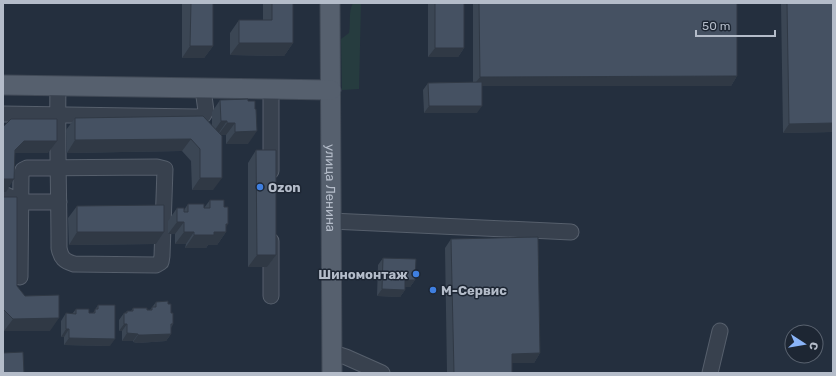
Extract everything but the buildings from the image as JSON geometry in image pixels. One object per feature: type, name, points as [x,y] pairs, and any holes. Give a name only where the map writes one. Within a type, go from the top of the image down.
[{"type":"main road","name":"улица Ленина","points":[[330,3],[332,364]]},
{"type":"main road","points":[[3,85],[331,90]]},
{"type":"lane","points":[[20,277],[21,175],[23,170],[27,168],[58,168],[157,167],[165,169],[161,262],[156,265],[74,264],[65,262],[61,256],[59,248],[58,168],[58,86]]},
{"type":"lane","points":[[3,114],[197,117],[203,116],[206,111],[203,88]]},
{"type":"lane","points":[[271,185],[272,90]]},
{"type":"lane","points":[[3,195],[21,202],[59,202]]},
{"type":"lane","points":[[331,221],[571,232]]},
{"type":"lane","points":[[271,224],[271,296]]},
{"type":"lane","points":[[710,373],[720,332]]},
{"type":"lane","points":[[332,364],[340,355],[382,373]]},
{"type":"green space","points":[[353,3],[361,3],[359,89],[342,90],[341,39],[349,33],[351,6]]},
{"type":"place","name":"Ozon","points":[[260,187]]},
{"type":"place","name":"Шиномонтаж","points":[[416,274]]},
{"type":"place","name":"М-Сервис","points":[[433,290]]}]
